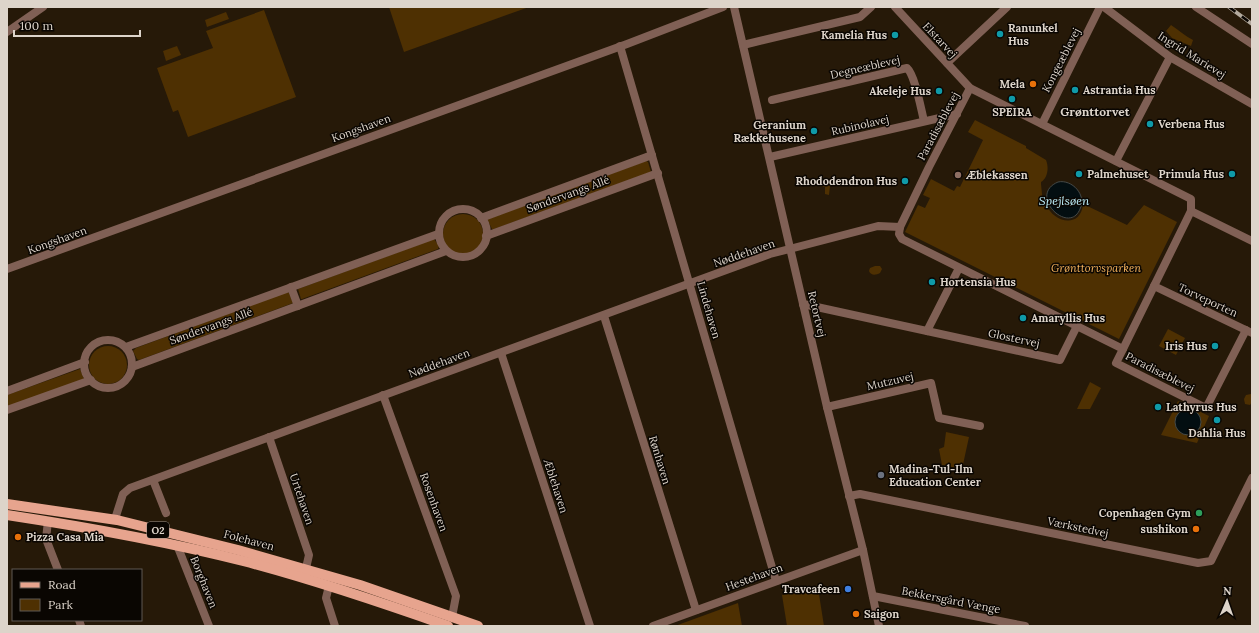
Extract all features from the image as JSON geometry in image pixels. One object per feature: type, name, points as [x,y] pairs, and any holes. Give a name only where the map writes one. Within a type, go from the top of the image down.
[{"type":"main road","name":"Folehaven","points":[[7,504],[115,519],[238,550],[306,568],[360,585],[450,621]]},
{"type":"main road","name":"Folehaven","points":[[7,515],[113,532],[178,545],[243,561],[394,606],[450,621],[478,626]]},
{"type":"street","points":[[7,32],[43,7]]},
{"type":"street","name":"Kongshaven","points":[[7,269],[620,46],[723,7]]},
{"type":"street","name":"Retortvej","points":[[734,7],[827,407],[863,550],[879,626]]},
{"type":"street","points":[[743,45],[860,17],[871,7]]},
{"type":"street","name":"Elstarvej","points":[[895,7],[970,88]]},
{"type":"street","points":[[947,63],[1007,7]]},
{"type":"street","name":"Kongeæblevej","points":[[1042,124],[1100,7]]},
{"type":"street","name":"Ingrid Marievej","points":[[1104,7],[1170,57],[1252,104]]},
{"type":"street","points":[[1196,7],[1252,44]]},
{"type":"street","name":"Lindehaven","points":[[620,46],[776,581]]},
{"type":"street","points":[[1116,161],[1170,57]]},
{"type":"street","name":"Degneæblevej","points":[[772,100],[907,68],[910,70],[915,85],[924,121]]},
{"type":"street","name":"Paradisæblevej","points":[[1122,349],[902,240],[899,234],[900,227],[970,88],[1191,198],[1191,211],[1116,363],[1206,408],[1249,332]]},
{"type":"street","name":"Rubinolavej","points":[[770,157],[956,114]]},
{"type":"street","name":"Søndervangs Allé","points":[[481,218],[652,155]]},
{"type":"street","name":"Søndervangs Allé","points":[[486,236],[658,173]]},
{"type":"street","points":[[455,210],[469,210],[481,218],[485,223],[486,236],[481,249],[469,256],[461,257],[446,251],[439,240],[438,234],[439,226],[448,214],[455,210]]},
{"type":"street","points":[[1191,211],[1252,241]]},
{"type":"street","name":"Nøddehaven","points":[[115,519],[122,497],[130,488],[269,436],[604,316],[770,254],[878,226],[900,227]]},
{"type":"street","name":"Søndervangs Allé","points":[[126,347],[438,234]]},
{"type":"street","name":"Søndervangs Allé","points":[[132,367],[446,251]]},
{"type":"street","points":[[927,331],[959,268]]},
{"type":"street","name":"Torveporten","points":[[1154,286],[1249,332]]},
{"type":"street","points":[[292,287],[298,306]]},
{"type":"street","name":"Glostervej","points":[[803,304],[1060,360],[1077,326]]},
{"type":"street","name":"Rønhaven","points":[[604,316],[696,610]]},
{"type":"street","points":[[113,340],[126,347],[130,353],[132,367],[127,378],[117,386],[106,387],[100,386],[91,380],[86,371],[85,362],[87,354],[92,347],[99,342],[113,340]]},
{"type":"street","name":"Æblehaven","points":[[501,352],[590,626]]},
{"type":"street","points":[[7,391],[85,362]]},
{"type":"street","points":[[7,410],[91,380]]},
{"type":"street","name":"Mutzuvej","points":[[827,407],[930,383],[939,418],[980,426]]},
{"type":"street","name":"Rosenhaven","points":[[383,395],[456,596],[450,621]]},
{"type":"street","name":"Urtehaven","points":[[269,436],[309,555],[306,568]]},
{"type":"street","name":"Værkstedvej","points":[[849,496],[860,494],[1198,563],[1211,561],[1252,478]]},
{"type":"street","points":[[153,480],[166,513]]},
{"type":"street","points":[[48,521],[46,539],[58,569]]},
{"type":"street","name":"Borghaven","points":[[178,545],[209,626]]},
{"type":"street","name":"Hestehaven","points":[[653,626],[863,550]]},
{"type":"street","points":[[329,586],[326,598],[335,626]]},
{"type":"street","name":"Bekkersgård Vænge","points":[[873,596],[1025,626]]},
{"type":"street","points":[[980,626],[982,617]]},
{"type":"green space","points":[[389,7],[529,7],[404,52]]},
{"type":"green space","points":[[264,10],[296,97],[188,137],[178,110],[173,112],[157,68],[213,48],[206,31]]},
{"type":"green space","points":[[226,12],[229,19],[207,27],[205,20]]},
{"type":"green space","points":[[1171,25],[1193,40],[1191,46],[1172,38],[1166,31]]},
{"type":"green space","points":[[177,46],[181,55],[166,61],[163,51]]},
{"type":"green space","name":"Grønttorvsparken","points":[[975,120],[1026,146],[1026,148],[1046,160],[1047,172],[1045,178],[1041,182],[1043,204],[1046,204],[1054,216],[1060,219],[1072,220],[1081,212],[1083,204],[1127,225],[1144,205],[1177,222],[1119,339],[905,232],[918,205],[925,208],[930,198],[923,195],[931,179],[954,191],[957,186],[960,187],[983,140],[968,132]]},
{"type":"green space","points":[[646,161],[648,162],[651,172],[494,229],[492,229],[488,221],[488,219]]},
{"type":"green space","points":[[827,180],[832,181],[829,195],[825,194],[825,187],[818,186],[816,182]]},
{"type":"green space","points":[[463,214],[471,216],[477,220],[481,226],[483,234],[481,242],[477,248],[471,252],[463,254],[455,252],[449,248],[445,242],[443,234],[445,226],[449,220],[455,216]]},
{"type":"green space","points":[[434,239],[439,246],[438,249],[301,299],[298,289]]},
{"type":"green space","points":[[880,266],[882,269],[880,273],[875,275],[869,271],[870,268]]},
{"type":"green space","points":[[287,292],[289,293],[293,303],[139,360],[133,351],[136,348]]},
{"type":"green space","points":[[1168,329],[1185,338],[1176,355],[1159,346]]},
{"type":"green space","points":[[104,346],[112,346],[122,351],[126,358],[126,372],[122,379],[112,384],[104,384],[94,379],[92,376],[89,369],[89,361],[94,351],[97,349]]},
{"type":"green space","points":[[80,369],[84,379],[7,407],[7,395]]},
{"type":"green space","points":[[1090,382],[1101,388],[1090,409],[1077,409]]},
{"type":"green space","points":[[1251,394],[1252,402],[1250,405],[1245,404],[1244,399],[1246,395]]},
{"type":"green space","points":[[1178,401],[1209,416],[1197,443],[1161,435]]},
{"type":"green space","points":[[946,432],[969,437],[962,469],[942,465],[939,449],[944,447]]},
{"type":"green space","points":[[818,588],[824,626],[787,626],[782,595]]},
{"type":"green space","points":[[738,603],[742,626],[675,626]]},
{"type":"water","name":"Spejlsøen","points":[[1058,182],[1068,183],[1077,189],[1080,194],[1082,204],[1075,216],[1068,218],[1060,216],[1048,203],[1047,196],[1050,188]]},
{"type":"water","points":[[1188,409],[1197,413],[1201,422],[1197,431],[1188,435],[1179,431],[1175,422],[1179,413]]},
{"type":"railway","points":[[1229,7],[1252,24]]},
{"type":"place","name":"Ranunkel Hus","points":[[1000,34]]},
{"type":"place","name":"Kamelia Hus","points":[[895,35]]},
{"type":"place","name":"Mela","points":[[1033,84]]},
{"type":"place","name":"Astrantia Hus","points":[[1075,90]]},
{"type":"place","name":"Akeleje Hus","points":[[939,91]]},
{"type":"place","name":"SPEIRA","points":[[1012,99]]},
{"type":"place","name":"Verbena Hus","points":[[1150,124]]},
{"type":"place","name":"Geranium Rækkehusene","points":[[814,131]]},
{"type":"place","name":"Palmehuset","points":[[1079,174]]},
{"type":"place","name":"Primula Hus","points":[[1232,174]]},
{"type":"place","name":"Æblekassen","points":[[958,175]]},
{"type":"place","name":"Rhododendron Hus","points":[[905,181]]},
{"type":"place","name":"Hortensia Hus","points":[[932,282]]},
{"type":"place","name":"Amaryllis Hus","points":[[1023,318]]},
{"type":"place","name":"Iris Hus","points":[[1215,346]]},
{"type":"place","name":"Lathyrus Hus","points":[[1158,407]]},
{"type":"place","name":"Dahlia Hus","points":[[1217,420]]},
{"type":"place","name":"Madina-Tul-Ilm Education Center","points":[[881,475]]},
{"type":"place","name":"Copenhagen Gym","points":[[1199,513]]},
{"type":"place","name":"sushikon","points":[[1196,529]]},
{"type":"place","name":"Pizza Casa Mia","points":[[18,537]]},
{"type":"place","name":"Travcafeen","points":[[848,589]]},
{"type":"place","name":"Saigon","points":[[856,614]]},
{"type":"district","name":"Grønttorvet","points":[[1095,111]]}]
